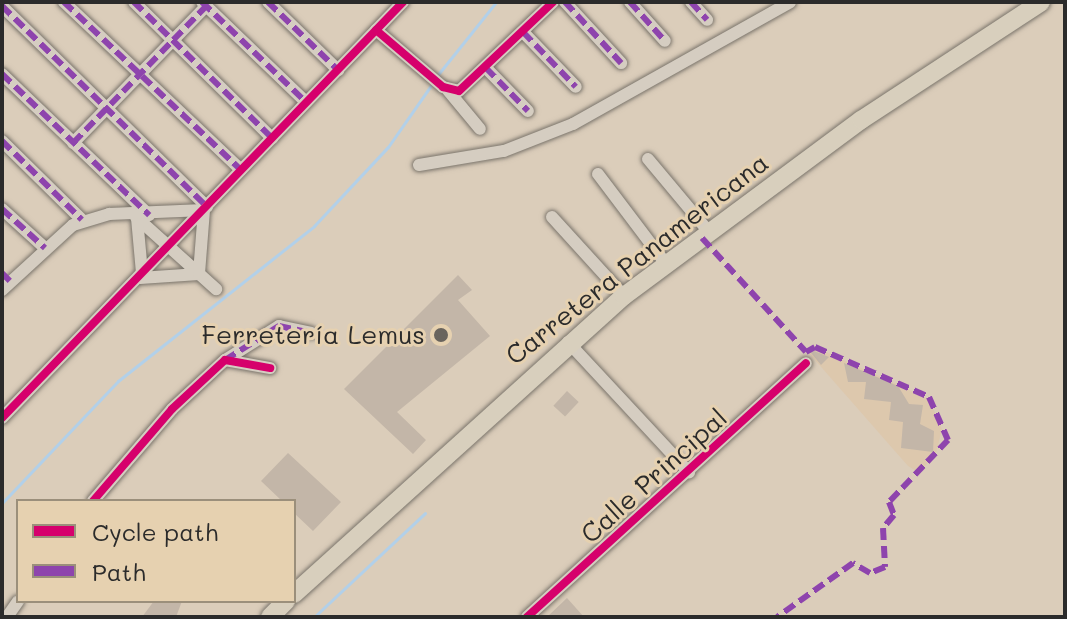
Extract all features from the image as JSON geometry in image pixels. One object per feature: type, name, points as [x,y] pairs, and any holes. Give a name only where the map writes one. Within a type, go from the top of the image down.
[{"type":"highway","name":"Carretera Panamericana","points":[[296,592],[568,342],[624,296],[861,120],[1041,2]]},
{"type":"street","points":[[64,2],[241,170]]},
{"type":"street","points":[[134,2],[272,138]]},
{"type":"street","points":[[268,2],[338,70]]},
{"type":"street","points":[[2,418],[403,2]]},
{"type":"street","points":[[445,87],[459,91],[553,2]]},
{"type":"street","points":[[565,2],[621,63]]},
{"type":"street","points":[[630,2],[665,41]]},
{"type":"street","points":[[691,2],[707,20]]},
{"type":"street","points":[[419,165],[504,151],[573,124],[790,2]]},
{"type":"street","points":[[3,4],[206,208]]},
{"type":"street","points":[[73,143],[173,41],[204,4],[306,102]]},
{"type":"street","points":[[376,30],[445,87],[480,129]]},
{"type":"street","points":[[523,32],[576,87]]},
{"type":"street","points":[[486,68],[528,111]]},
{"type":"street","points":[[2,74],[149,215]]},
{"type":"street","points":[[2,141],[82,220]]},
{"type":"street","points":[[648,159],[709,232]]},
{"type":"street","points":[[598,174],[666,264]]},
{"type":"street","points":[[5,281],[82,220],[206,208]]},
{"type":"street","points":[[199,274],[206,208]]},
{"type":"street","points":[[2,209],[45,248]]},
{"type":"street","points":[[135,216],[216,289]]},
{"type":"street","points":[[135,216],[145,241],[140,278]]},
{"type":"street","points":[[552,217],[624,296]]},
{"type":"street","points":[[140,278],[199,274]]},
{"type":"street","points":[[95,499],[225,360],[279,326],[311,333]]},
{"type":"street","points":[[568,342],[689,472]]},
{"type":"street","points":[[225,360],[270,368]]},
{"type":"street","name":"Calle Principal","points":[[527,617],[806,363]]},
{"type":"shaded area","points":[[815,347],[929,399],[942,429],[935,457],[918,472],[908,466],[808,352]]},
{"type":"building","points":[[458,275],[472,290],[458,300],[490,336],[397,412],[426,440],[413,454],[344,389]]},
{"type":"building","points":[[807,348],[829,357],[821,365]]},
{"type":"building","points":[[844,363],[898,386],[909,404],[923,405],[920,424],[934,431],[933,452],[901,448],[903,422],[889,420],[891,402],[864,399],[866,382],[848,382]]},
{"type":"building","points":[[567,391],[579,402],[565,417],[553,406]]},
{"type":"building","points":[[288,453],[341,502],[313,531],[296,515],[296,499],[280,499],[261,481]]},
{"type":"building","points":[[567,598],[584,617],[547,617]]},
{"type":"building","points":[[152,603],[181,603],[176,617],[142,617]]},
{"type":"waterway","points":[[436,77],[496,2]]},
{"type":"waterway","points":[[2,503],[118,381],[314,226],[388,147],[432,84]]},
{"type":"waterway","points":[[314,617],[425,513]]},
{"type":"marked path","points":[[64,2],[241,170]]},
{"type":"marked path","points":[[134,2],[272,138]]},
{"type":"marked path","points":[[202,2],[306,102]]},
{"type":"marked path","points":[[268,2],[338,70]]},
{"type":"marked path","points":[[565,2],[621,63]]},
{"type":"marked path","points":[[630,2],[665,41]]},
{"type":"marked path","points":[[691,2],[707,20]]},
{"type":"marked path","points":[[2,6],[207,207]]},
{"type":"marked path","points":[[73,143],[206,6]]},
{"type":"marked path","points":[[523,32],[576,87]]},
{"type":"marked path","points":[[486,68],[528,111]]},
{"type":"marked path","points":[[2,74],[149,215]]},
{"type":"marked path","points":[[2,141],[82,220]]},
{"type":"marked path","points":[[2,209],[45,248]]},
{"type":"marked path","points":[[702,238],[806,352],[815,347],[929,397],[948,440],[889,502],[894,515],[883,528],[885,567],[870,573],[853,563],[777,617]]},
{"type":"marked path","points":[[2,273],[10,281]]},
{"type":"marked path","points":[[225,360],[279,326],[311,333]]},
{"type":"cycle path","points":[[2,418],[403,2]]},
{"type":"cycle path","points":[[376,30],[443,87],[459,91],[553,2]]},
{"type":"cycle path","points":[[95,499],[172,409],[225,360],[270,368]]},
{"type":"cycle path","points":[[527,617],[806,363]]},
{"type":"place","name":"Ferretería Lemus","points":[[441,335]]}]
